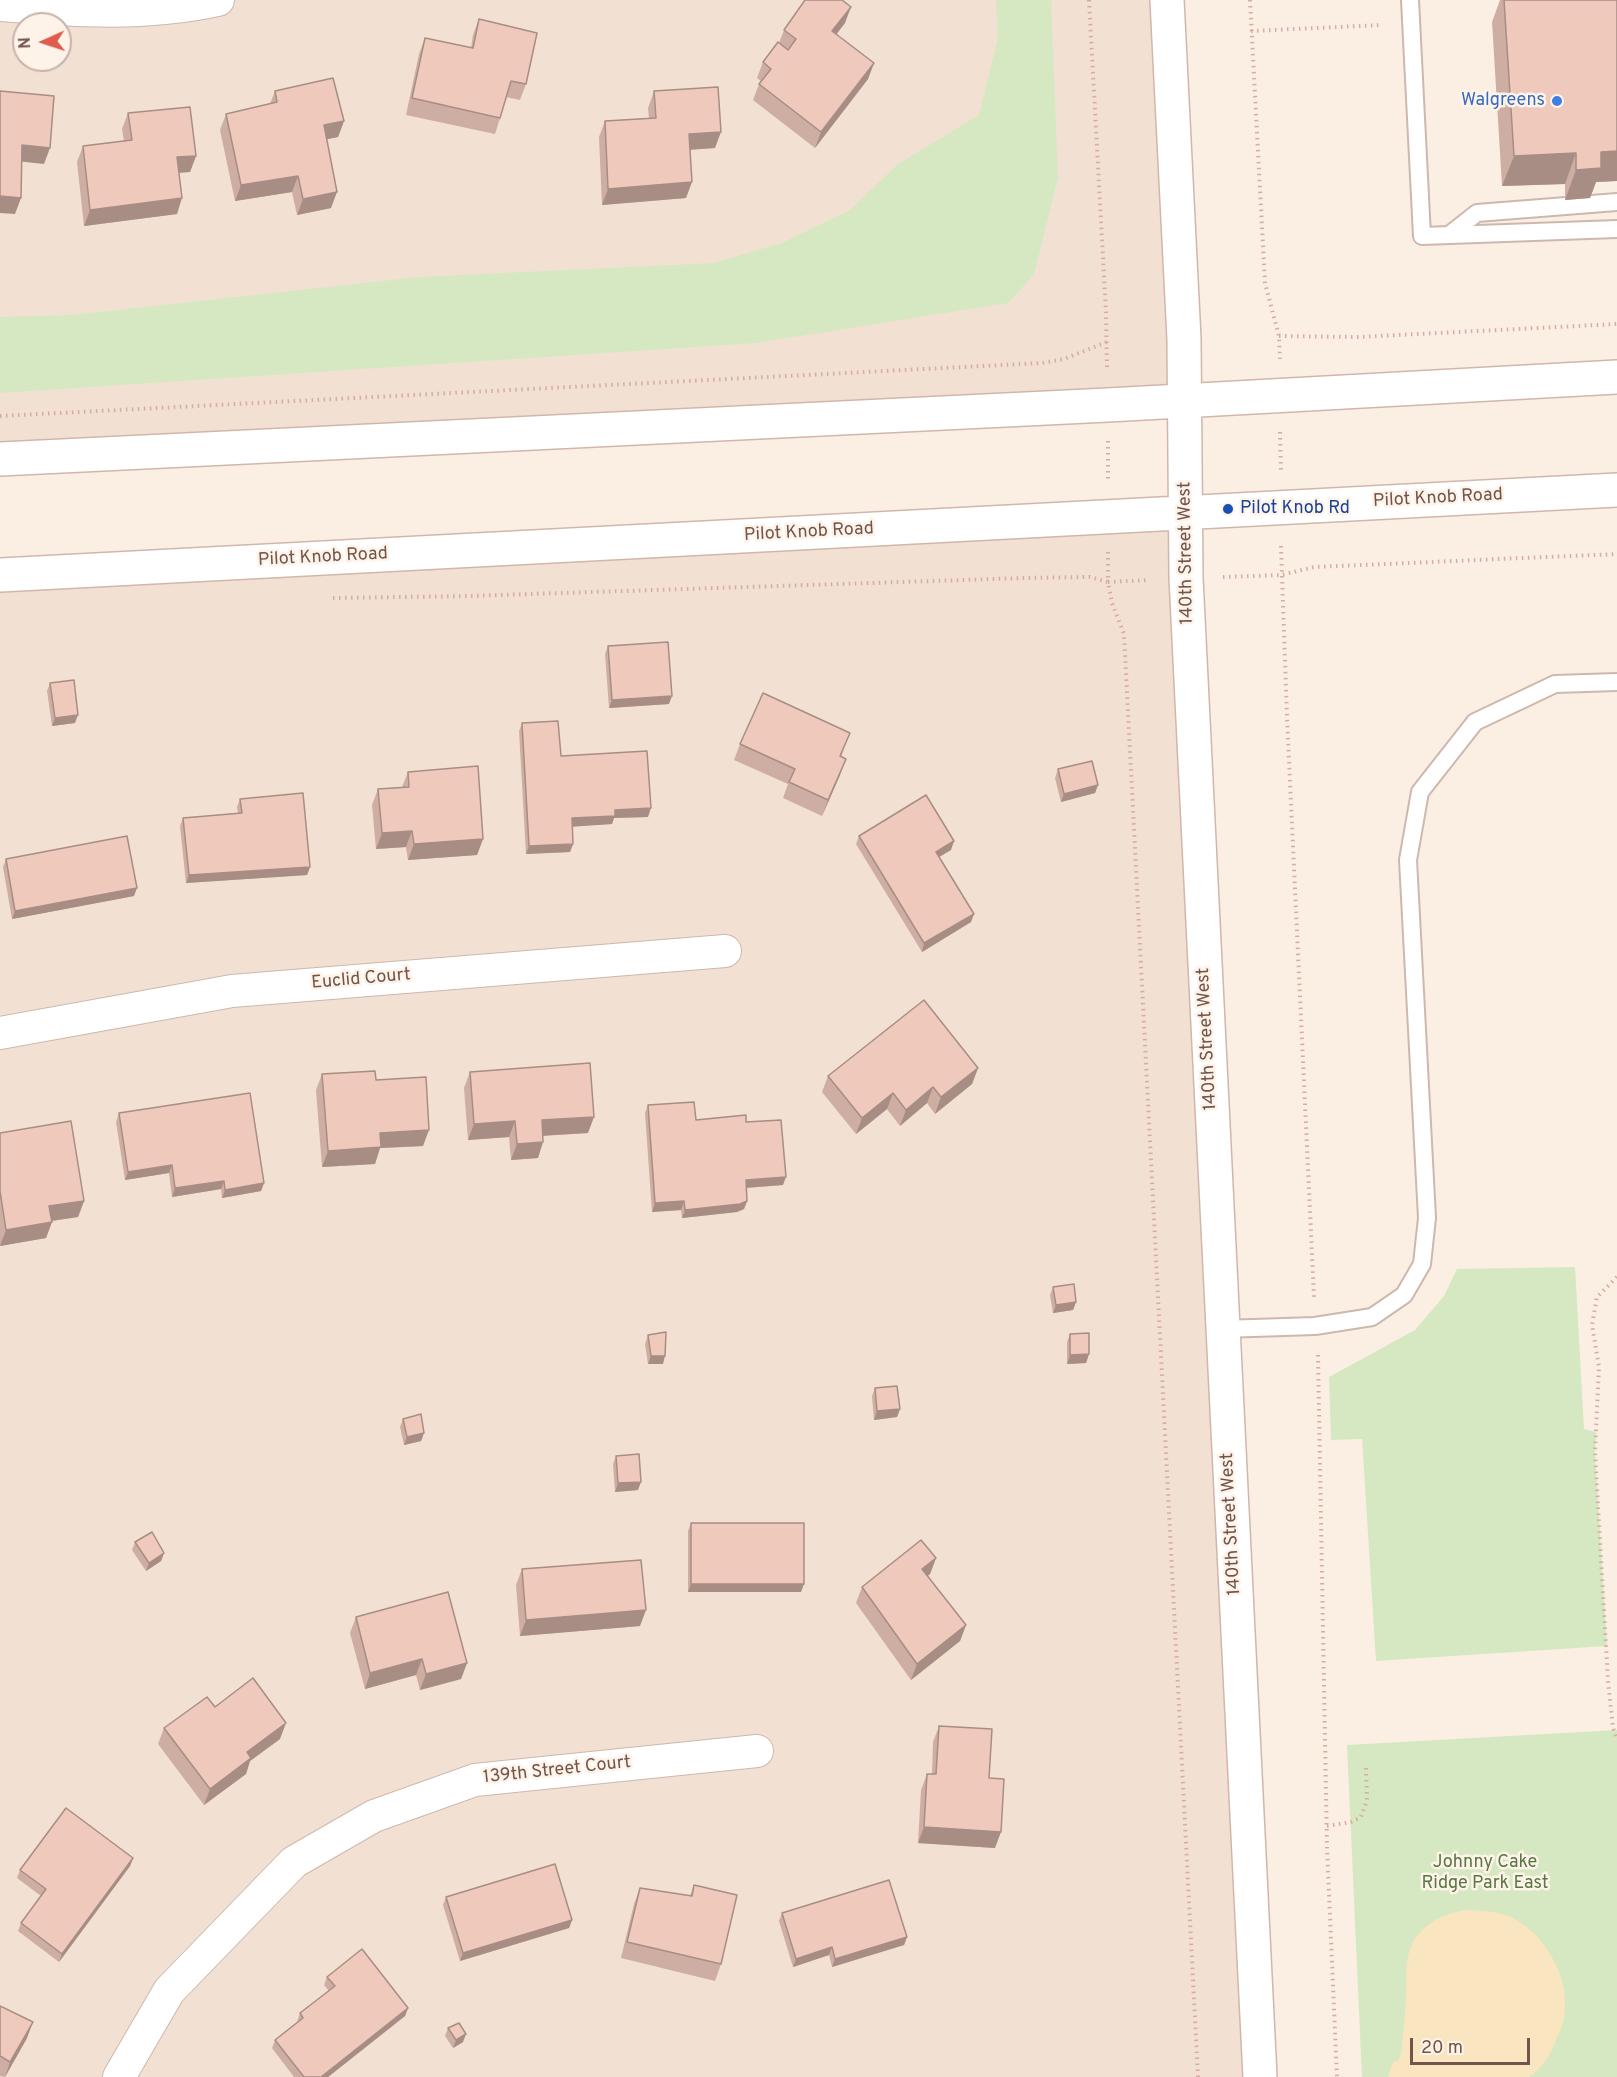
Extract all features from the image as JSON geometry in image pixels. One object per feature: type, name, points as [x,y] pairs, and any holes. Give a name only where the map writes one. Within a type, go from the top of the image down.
[{"type":"main road","name":"140th Street West","points":[[1167,0],[1184,339],[1186,578],[1260,2077]]},
{"type":"main road","points":[[0,459],[1108,405],[1617,377]]},
{"type":"main road","name":"Pilot Knob Road","points":[[0,575],[1617,490]]},
{"type":"street","points":[[0,5],[76,11],[133,12],[193,6],[219,0]]},
{"type":"street","name":"Euclid Court","points":[[0,1033],[232,991],[725,951]]},
{"type":"street","name":"139th Street Court","points":[[119,2077],[169,1991],[294,1862],[374,1816],[475,1780],[757,1751]]},
{"type":"lane","points":[[1410,0],[1422,236],[1617,229]]},
{"type":"lane","points":[[1449,235],[1477,213],[1617,202]]},
{"type":"lane","points":[[1222,1329],[1315,1326],[1372,1317],[1404,1295],[1422,1264],[1427,1218],[1408,860],[1420,792],[1475,722],[1555,684],[1617,682]]},
{"type":"path","points":[[1089,0],[1107,342],[1108,582],[1112,603],[1124,634],[1198,2077]]},
{"type":"path","points":[[1250,0],[1265,283],[1279,336],[1281,575],[1314,567],[1617,554]]},
{"type":"path","points":[[1251,30],[1411,23]]},
{"type":"path","points":[[1279,336],[1358,337],[1617,324]]},
{"type":"path","points":[[0,416],[1042,363],[1064,359],[1107,342]]},
{"type":"path","points":[[327,598],[469,596],[1025,578],[1090,577],[1108,582]]},
{"type":"path","points":[[1617,1277],[1597,1297],[1592,1325],[1599,1367],[1595,1452],[1608,1681],[1613,1728],[1617,1739]]},
{"type":"path","points":[[1327,1826],[1350,1822],[1361,1817],[1367,1800],[1366,1767]]},
{"type":"shaded area","points":[[0,0],[1168,0],[1185,400],[0,459]]},
{"type":"shaded area","points":[[1186,513],[1260,2077],[0,2077],[0,575]]},
{"type":"green space","points":[[996,0],[1051,0],[1058,177],[1034,274],[1008,303],[756,343],[0,393],[0,317],[71,315],[419,277],[714,263],[782,243],[850,210],[898,164],[979,115],[998,38]]},
{"type":"green space","points":[[1575,1267],[1584,1429],[1596,1432],[1595,1452],[1607,1646],[1376,1661],[1362,1439],[1331,1440],[1329,1377],[1415,1330],[1444,1296],[1457,1269]]},
{"type":"green space","name":"Johnny Cake Ridge Park East","points":[[1617,1730],[1617,2077],[1362,2077],[1347,1745]]},
{"type":"sand","points":[[1466,1910],[1503,1914],[1517,1921],[1542,1942],[1551,1956],[1563,1986],[1565,2002],[1564,2018],[1551,2051],[1542,2065],[1529,2077],[1388,2077],[1393,2062],[1399,2060],[1401,2054],[1407,1966],[1411,1946],[1429,1924],[1447,1915]]},
{"type":"building","points":[[805,0],[842,0],[851,7],[832,31],[874,63],[821,132],[759,84],[771,69],[763,62],[778,42],[788,50],[796,39],[784,30]]},
{"type":"building","name":"Walgreens","points":[[1504,0],[1617,0],[1617,151],[1601,152],[1601,168],[1576,170],[1576,153],[1514,156]]},
{"type":"building","points":[[479,19],[537,33],[526,84],[511,81],[500,118],[412,98],[425,38],[473,48]]},
{"type":"building","points":[[333,78],[344,121],[324,125],[337,192],[303,199],[298,176],[241,185],[226,114],[277,102],[275,91]]},
{"type":"building","points":[[718,87],[721,132],[689,134],[692,182],[608,189],[605,121],[656,118],[654,91]]},
{"type":"building","points":[[0,91],[54,96],[50,148],[22,145],[21,198],[0,196]]},
{"type":"building","points":[[190,107],[196,156],[177,157],[182,198],[90,210],[83,146],[132,140],[128,113]]},
{"type":"building","points":[[668,642],[672,696],[612,700],[608,646]]},
{"type":"building","points":[[74,680],[78,715],[55,718],[50,683]]},
{"type":"building","points":[[763,693],[850,733],[840,756],[846,759],[828,800],[789,782],[795,769],[740,744]]},
{"type":"building","points":[[558,721],[561,756],[647,751],[651,808],[615,810],[615,816],[572,818],[573,844],[529,846],[522,723]]},
{"type":"building","points":[[1092,761],[1098,785],[1064,794],[1058,769]]},
{"type":"building","points":[[478,766],[483,839],[414,844],[412,831],[382,833],[378,789],[409,787],[408,772]]},
{"type":"building","points":[[303,793],[310,867],[189,875],[183,818],[242,813],[240,799]]},
{"type":"building","points":[[926,795],[954,841],[936,852],[974,914],[924,943],[859,836]]},
{"type":"building","points":[[127,836],[137,888],[15,911],[6,859]]},
{"type":"building","points":[[924,1000],[978,1068],[941,1097],[933,1087],[906,1110],[893,1093],[862,1118],[828,1076]]},
{"type":"building","points":[[590,1063],[594,1117],[542,1120],[543,1142],[517,1144],[515,1121],[474,1124],[470,1072]]},
{"type":"building","points":[[375,1071],[376,1080],[426,1077],[429,1130],[380,1133],[381,1147],[328,1151],[322,1074]]},
{"type":"building","points":[[250,1093],[264,1183],[225,1190],[224,1181],[175,1188],[172,1165],[128,1172],[119,1113]]},
{"type":"building","points":[[694,1102],[696,1120],[746,1115],[746,1122],[781,1120],[786,1177],[746,1180],[747,1201],[740,1204],[685,1210],[684,1201],[655,1203],[648,1105]]},
{"type":"building","points":[[71,1121],[84,1201],[49,1206],[52,1222],[6,1230],[0,1191],[0,1133]]},
{"type":"building","points":[[1074,1284],[1076,1302],[1056,1305],[1053,1287]]},
{"type":"building","points":[[666,1332],[665,1356],[651,1356],[648,1335]]},
{"type":"building","points":[[1089,1333],[1089,1354],[1070,1355],[1070,1334]]},
{"type":"building","points":[[897,1386],[900,1409],[877,1411],[875,1388]]},
{"type":"building","points":[[421,1414],[424,1433],[407,1437],[403,1419]]},
{"type":"building","points":[[639,1454],[641,1482],[618,1483],[616,1456]]},
{"type":"building","points":[[691,1523],[804,1523],[804,1584],[691,1584]]},
{"type":"building","points":[[152,1532],[164,1553],[149,1563],[135,1542]]},
{"type":"building","points":[[921,1540],[936,1558],[922,1569],[966,1625],[917,1664],[862,1587]]},
{"type":"building","points":[[641,1560],[646,1610],[526,1620],[522,1569]]},
{"type":"building","points":[[448,1592],[467,1663],[426,1674],[422,1659],[370,1673],[356,1617]]},
{"type":"building","points":[[253,1678],[286,1723],[247,1752],[251,1758],[210,1789],[164,1728],[207,1697],[215,1707]]},
{"type":"building","points":[[939,1726],[992,1729],[989,1778],[1004,1779],[1001,1832],[924,1827],[927,1774],[936,1774]]},
{"type":"building","points":[[66,1808],[133,1858],[62,1954],[21,1923],[46,1889],[20,1870]]},
{"type":"building","points":[[555,1864],[572,1920],[463,1953],[446,1897]]},
{"type":"building","points":[[889,1880],[907,1937],[835,1959],[832,1947],[796,1959],[782,1913]]},
{"type":"building","points":[[694,1885],[737,1895],[721,1964],[627,1942],[640,1888],[692,1896]]},
{"type":"building","points":[[362,1949],[408,2008],[321,2077],[304,2077],[275,2040],[303,2018],[300,2013],[335,1986],[327,1977]]},
{"type":"building","points":[[0,2006],[33,2022],[10,2062],[0,2056]]},
{"type":"building","points":[[459,2023],[466,2034],[456,2040],[448,2028]]},
{"type":"place","name":"Walgreens","points":[[1557,101]]},
{"type":"place","name":"Pilot Knob Rd","points":[[1228,509]]}]
